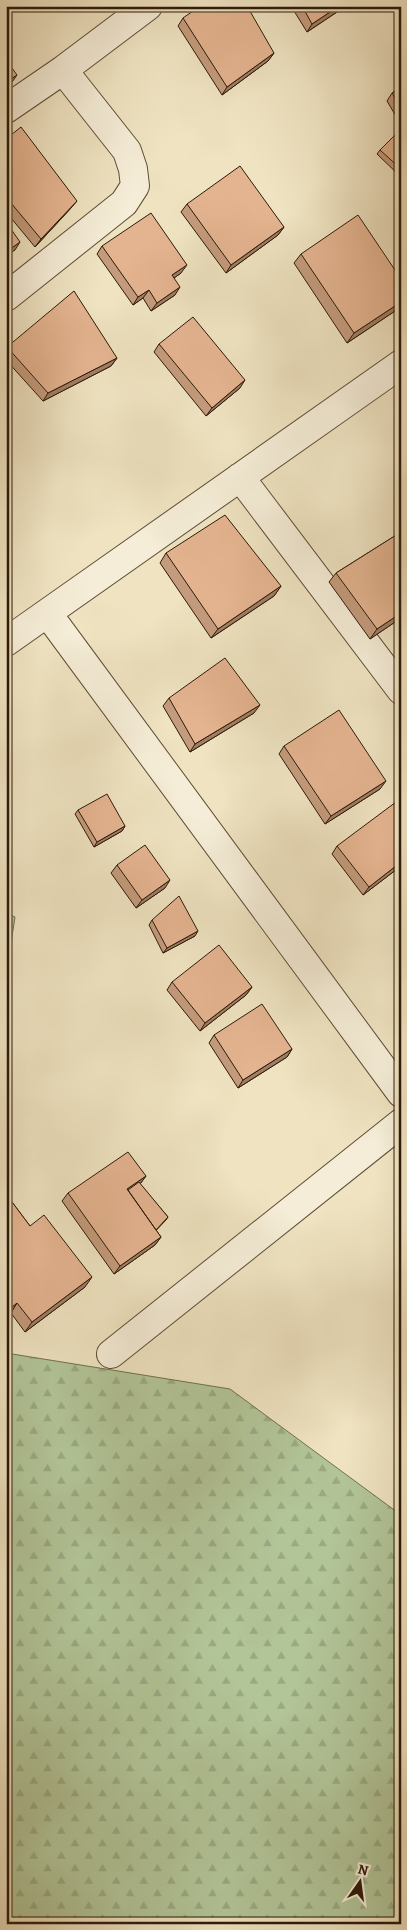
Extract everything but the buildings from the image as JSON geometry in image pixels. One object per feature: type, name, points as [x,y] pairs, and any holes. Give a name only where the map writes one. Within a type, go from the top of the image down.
[{"type":"street","points":[[6,109],[63,70],[148,6]]},
{"type":"street","points":[[6,297],[124,202],[135,186],[133,168],[127,151],[63,70]]},
{"type":"street","points":[[6,642],[401,364]]},
{"type":"street","points":[[240,477],[401,690]]},
{"type":"street","points":[[48,614],[401,1093]]},
{"type":"street","points":[[110,1354],[401,1123]]},
{"type":"green space","points":[[6,913],[15,917],[6,976]]},
{"type":"green space","points":[[6,1353],[230,1389],[401,1515],[401,1924],[6,1924]]}]
